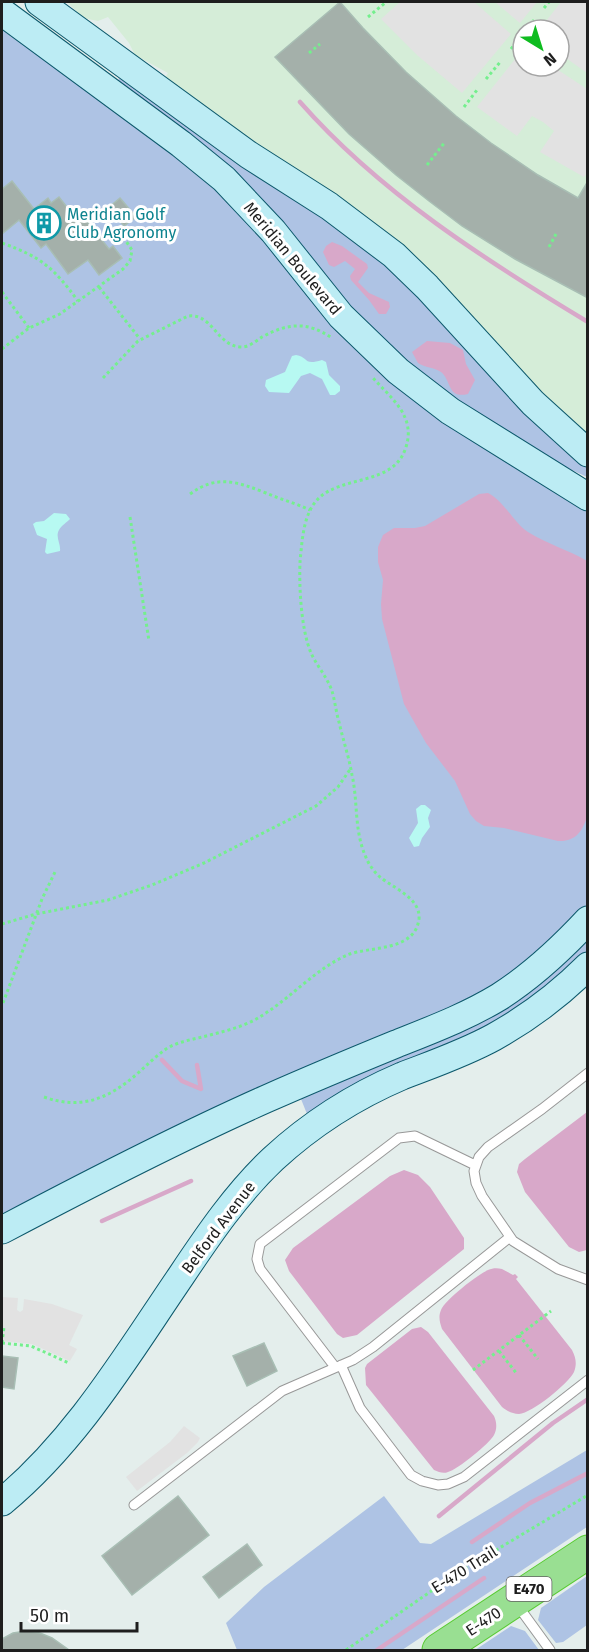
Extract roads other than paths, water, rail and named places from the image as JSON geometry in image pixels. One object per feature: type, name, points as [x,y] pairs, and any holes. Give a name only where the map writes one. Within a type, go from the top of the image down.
[{"type":"highway","name":"E-470","points":[[439,1650],[588,1552]]},
{"type":"main road","points":[[39,2],[249,155],[338,213],[394,255],[428,287],[533,403],[588,453]]},
{"type":"main road","name":"Meridian Boulevard","points":[[2,12],[181,144],[224,179],[273,231],[340,316],[398,371],[450,411],[588,497]]},
{"type":"main road","points":[[2,1230],[113,1171],[225,1118],[320,1075],[467,1015],[500,996],[534,972],[588,920]]},
{"type":"main road","name":"Belford Avenue","points":[[2,1502],[38,1469],[78,1424],[225,1213],[243,1190],[279,1154],[315,1125],[357,1099],[394,1080],[475,1047],[511,1027],[556,995],[588,966]]},
{"type":"lane","points":[[586,1282],[516,1244],[479,1190],[474,1175],[475,1165],[488,1147],[588,1073]]},
{"type":"lane","points":[[475,1165],[415,1136],[399,1138],[260,1244],[257,1259],[260,1269],[338,1366],[360,1408],[408,1472],[422,1481],[438,1485],[448,1484],[464,1477],[588,1380]]},
{"type":"lane","points":[[134,1505],[282,1391],[338,1366],[373,1347],[510,1237]]},
{"type":"lane","points":[[514,1599],[550,1650]]},
{"type":"waterway","points":[[300,102],[364,166],[435,223],[588,322]]},
{"type":"waterway","points":[[162,1060],[182,1081],[201,1089],[197,1065]]},
{"type":"waterway","points":[[102,1221],[191,1181]]},
{"type":"waterway","points":[[439,1516],[553,1423],[588,1399]]},
{"type":"waterway","points":[[472,1542],[530,1503],[588,1473]]},
{"type":"waterway","points":[[377,1650],[484,1578]]},
{"type":"place","name":"Meridian Golf Club Agronomy","points":[[44,223]]}]
